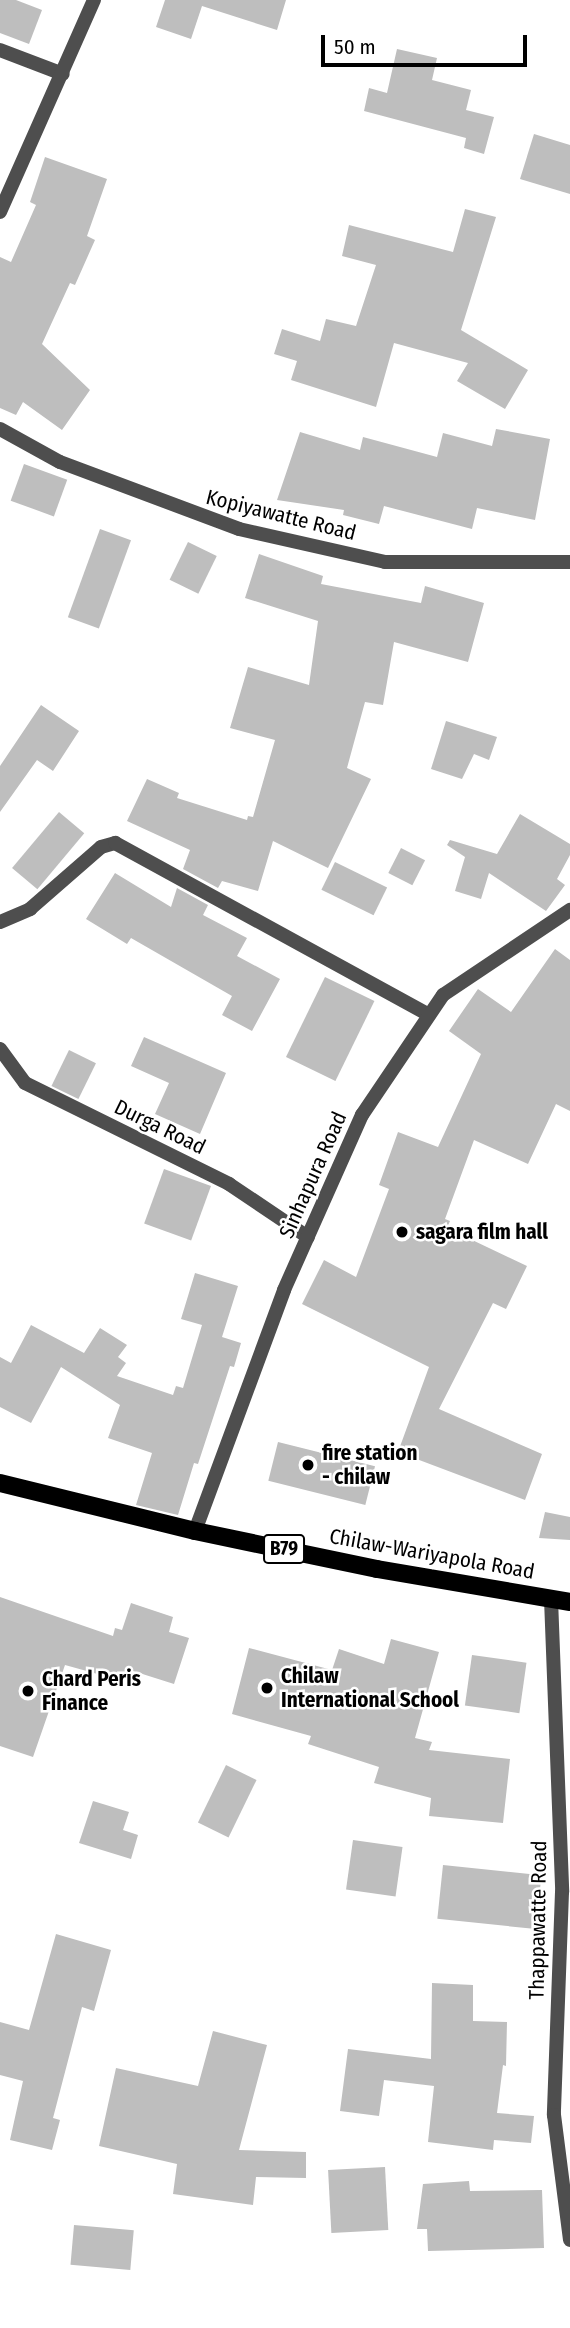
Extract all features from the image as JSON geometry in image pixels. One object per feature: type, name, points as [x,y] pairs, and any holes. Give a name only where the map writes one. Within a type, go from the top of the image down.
[{"type":"main road","name":"Chilaw-Wariyapola Road","points":[[0,1483],[195,1531],[377,1569],[570,1602]]},
{"type":"street","points":[[0,212],[94,0]]},
{"type":"street","points":[[0,50],[63,74]]},
{"type":"street","name":"Kopiyawatte Road","points":[[0,429],[60,462],[239,529],[385,562],[570,562]]},
{"type":"street","points":[[0,922],[30,909],[101,847],[115,844],[429,1015]]},
{"type":"street","name":"Sinhapura Road","points":[[195,1531],[284,1290],[362,1115],[443,995],[570,910]]},
{"type":"street","name":"Durga Road","points":[[0,1049],[25,1083],[229,1184],[308,1237]]},
{"type":"street","name":"Thappawatte Road","points":[[551,1598],[562,1892],[554,2115],[570,2240]]},
{"type":"building","points":[[0,0],[16,0],[42,10],[29,44],[0,33]]},
{"type":"building","points":[[165,0],[286,0],[277,30],[202,6],[191,39],[156,27]]},
{"type":"building","points":[[397,49],[437,58],[432,80],[471,90],[466,110],[494,117],[484,154],[464,148],[466,138],[364,111],[369,88],[387,93]]},
{"type":"building","points":[[534,134],[570,145],[570,194],[520,179]]},
{"type":"building","points":[[45,157],[107,179],[87,236],[95,240],[75,285],[70,283],[42,344],[90,390],[62,430],[23,402],[16,415],[0,408],[0,257],[11,262],[36,205],[30,202]]},
{"type":"building","points":[[465,209],[496,217],[461,330],[528,370],[505,409],[457,381],[468,363],[394,343],[376,407],[291,380],[297,361],[274,354],[282,329],[320,341],[326,319],[356,326],[376,265],[342,256],[349,225],[453,252]]},
{"type":"building","points":[[496,429],[550,439],[535,520],[477,508],[472,529],[384,506],[379,524],[343,515],[344,510],[277,500],[300,432],[360,450],[363,437],[437,457],[443,433],[492,446]]},
{"type":"building","points":[[24,464],[67,480],[54,516],[11,501]]},
{"type":"building","points":[[100,529],[131,540],[99,629],[68,617]]},
{"type":"building","points":[[188,542],[217,556],[198,594],[170,580]]},
{"type":"building","points":[[259,554],[323,576],[321,584],[421,603],[425,586],[484,603],[468,662],[394,642],[383,705],[365,702],[347,768],[371,779],[328,868],[273,841],[258,891],[222,881],[218,888],[183,869],[190,850],[127,821],[147,779],[179,793],[177,798],[247,820],[248,816],[253,817],[275,740],[230,728],[248,667],[309,685],[318,621],[245,598]]},
{"type":"building","points":[[41,705],[79,731],[53,771],[37,760],[0,812],[0,766]]},
{"type":"building","points":[[446,721],[497,737],[489,760],[474,754],[462,779],[431,769]]},
{"type":"building","points":[[59,812],[84,833],[37,889],[12,868]]},
{"type":"building","points":[[520,814],[570,844],[570,855],[557,879],[565,885],[546,911],[489,873],[481,899],[455,891],[465,857],[447,845],[450,840],[497,854]]},
{"type":"building","points":[[401,848],[425,860],[412,885],[388,873]]},
{"type":"building","points":[[335,862],[387,887],[374,915],[321,890]]},
{"type":"building","points":[[115,873],[171,907],[177,888],[208,905],[203,915],[247,938],[237,956],[280,979],[252,1031],[222,1015],[232,996],[131,938],[127,944],[86,919]]},
{"type":"building","points":[[555,949],[570,960],[570,1111],[556,1104],[528,1164],[474,1140],[445,1219],[450,1221],[447,1228],[527,1266],[506,1309],[493,1303],[439,1409],[542,1454],[525,1500],[398,1452],[429,1367],[302,1304],[324,1260],[356,1277],[389,1189],[379,1185],[398,1132],[438,1147],[481,1054],[449,1031],[478,989],[511,1012]]},
{"type":"building","points":[[325,977],[374,1001],[335,1081],[286,1057]]},
{"type":"building","points":[[144,1037],[226,1073],[200,1134],[155,1114],[169,1083],[131,1066]]},
{"type":"building","points":[[69,1050],[96,1063],[78,1099],[51,1086]]},
{"type":"building","points":[[164,1169],[211,1186],[191,1241],[144,1224]]},
{"type":"building","points":[[195,1273],[238,1286],[222,1337],[241,1343],[234,1367],[230,1366],[198,1464],[194,1463],[178,1515],[136,1505],[152,1453],[108,1438],[120,1405],[61,1367],[31,1423],[0,1407],[0,1357],[11,1363],[31,1325],[84,1353],[100,1328],[127,1345],[118,1357],[126,1363],[117,1376],[173,1395],[176,1386],[183,1388],[202,1325],[181,1319]]},
{"type":"building","points":[[278,1442],[375,1466],[365,1505],[268,1481]]},
{"type":"building","points":[[545,1512],[570,1517],[570,1540],[539,1538]]},
{"type":"building","points":[[0,1597],[113,1636],[115,1628],[122,1630],[131,1603],[173,1617],[169,1632],[189,1638],[174,1684],[133,1671],[130,1683],[65,1665],[33,1757],[0,1746]]},
{"type":"building","points":[[391,1639],[439,1652],[415,1738],[432,1742],[429,1750],[510,1759],[503,1823],[429,1816],[431,1798],[374,1783],[379,1767],[308,1744],[311,1736],[232,1714],[249,1648],[332,1670],[339,1649],[384,1664]]},
{"type":"building","points":[[472,1655],[526,1663],[519,1713],[465,1706]]},
{"type":"building","points":[[226,1765],[257,1780],[229,1837],[198,1823]]},
{"type":"building","points":[[93,1801],[129,1812],[123,1830],[138,1835],[131,1859],[79,1843]]},
{"type":"building","points":[[353,1840],[403,1847],[396,1896],[346,1890]]},
{"type":"building","points":[[443,1865],[541,1875],[536,1929],[437,1919]]},
{"type":"building","points":[[56,1934],[111,1950],[94,2011],[82,2007],[53,2118],[60,2120],[52,2150],[10,2140],[23,2081],[0,2075],[0,2022],[29,2030]]},
{"type":"building","points":[[432,1983],[473,1985],[473,2021],[507,2022],[506,2066],[503,2065],[497,2113],[534,2116],[531,2143],[494,2140],[493,2150],[428,2142],[434,2086],[384,2080],[379,2116],[340,2111],[348,2049],[431,2059]]},
{"type":"building","points":[[213,2031],[267,2045],[239,2150],[306,2152],[306,2178],[256,2177],[253,2205],[173,2194],[177,2164],[99,2146],[116,2068],[198,2086]]},
{"type":"building","points":[[385,2167],[388,2230],[331,2233],[328,2170]]},
{"type":"building","points":[[469,2181],[470,2191],[542,2190],[544,2248],[428,2251],[427,2229],[417,2229],[423,2184]]},
{"type":"building","points":[[74,2225],[134,2230],[130,2270],[71,2265]]},
{"type":"place","name":"sagara film hall","points":[[402,1232]]},
{"type":"place","name":"fire station - chilaw","points":[[308,1465]]},
{"type":"place","name":"Chilaw International School","points":[[267,1688]]},
{"type":"place","name":"Chard Peris Finance","points":[[28,1691]]}]
